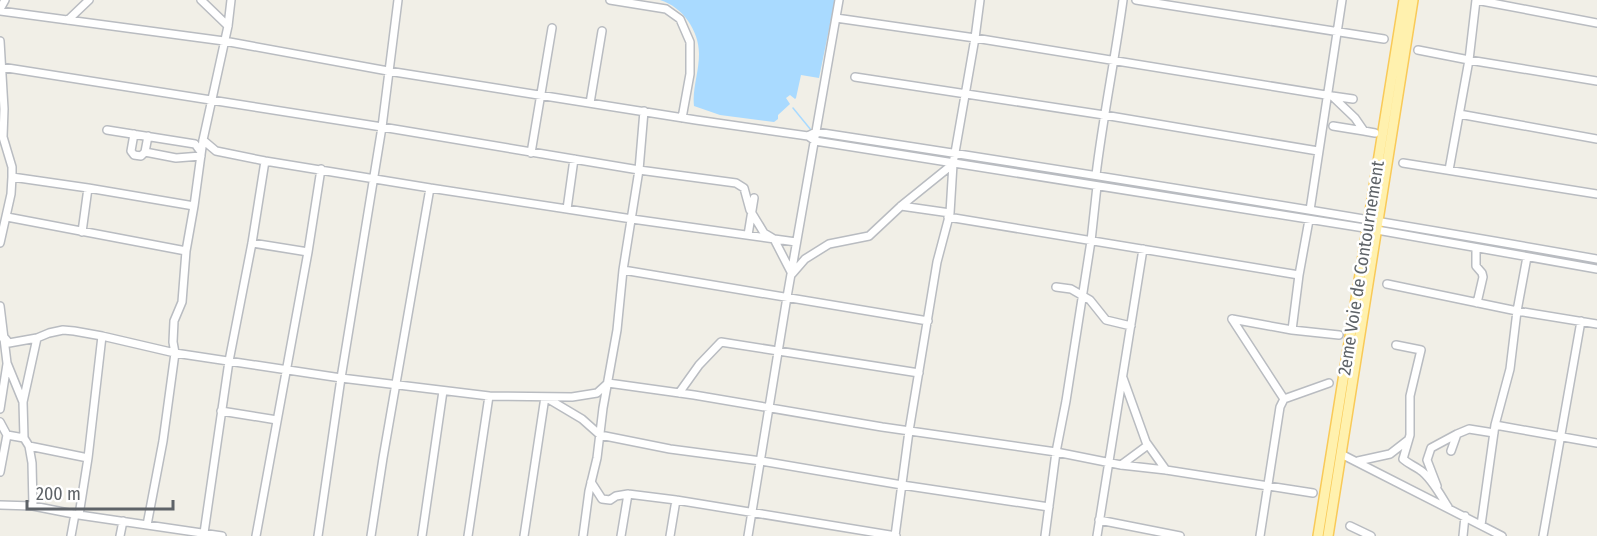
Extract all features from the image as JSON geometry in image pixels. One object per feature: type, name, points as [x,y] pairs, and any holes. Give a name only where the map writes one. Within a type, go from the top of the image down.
[{"type":"main road","name":"2eme Voie de Contournement","points":[[1318,536],[1373,225],[1404,0]]},
{"type":"main road","points":[[1328,536],[1373,225],[1413,0]]},
{"type":"street","points":[[5,0],[0,10],[224,42],[388,71],[808,136],[815,141],[1096,176],[1310,210],[1476,248],[1597,269]]},
{"type":"street","points":[[68,20],[89,0]]},
{"type":"street","points":[[201,0],[228,27]]},
{"type":"street","points":[[147,525],[163,441],[175,353],[174,321],[182,302],[186,251],[203,140],[228,27],[231,0]]},
{"type":"street","points":[[318,536],[382,127],[398,0]]},
{"type":"street","points":[[610,0],[666,9],[680,19],[690,42],[690,74],[682,118]]},
{"type":"street","points":[[748,536],[790,274],[839,0]]},
{"type":"street","points":[[587,508],[593,500],[610,500],[616,496],[628,494],[895,536],[909,431],[937,262],[949,215],[955,159],[980,0]]},
{"type":"street","points":[[1096,176],[1123,0]]},
{"type":"street","points":[[1136,0],[1384,39]]},
{"type":"street","points":[[1310,210],[1318,151],[1330,96],[1336,33],[1342,0]]},
{"type":"street","points":[[1449,170],[1476,0],[1597,23]]},
{"type":"street","points":[[836,18],[1353,99]]},
{"type":"street","points":[[531,153],[552,27]]},
{"type":"street","points":[[590,103],[602,31]]},
{"type":"street","points":[[0,41],[4,109],[3,137],[12,167],[12,194],[0,243]]},
{"type":"street","points":[[1418,50],[1597,81]]},
{"type":"street","points":[[1,67],[531,153],[736,183],[744,188],[752,214],[764,233],[774,239],[790,274]]},
{"type":"street","points":[[855,76],[1318,151]]},
{"type":"street","points":[[1330,96],[1355,118],[1364,131]]},
{"type":"street","points":[[592,536],[584,535],[587,508],[618,330],[623,270],[639,170],[644,111]]},
{"type":"street","points":[[1459,114],[1597,139]]},
{"type":"street","points":[[1333,126],[1375,133]]},
{"type":"street","points":[[107,130],[195,144],[201,154]]},
{"type":"street","points":[[808,136],[816,132],[1096,186],[1309,220],[1373,225],[1597,259]]},
{"type":"street","points":[[134,134],[131,151],[134,155],[141,156],[145,152],[148,136]]},
{"type":"street","points":[[203,140],[216,151],[265,161],[632,219],[796,242]]},
{"type":"street","points":[[145,152],[176,158],[201,154]]},
{"type":"street","points":[[567,209],[574,159]]},
{"type":"street","points":[[790,274],[805,260],[829,244],[869,236],[955,159]]},
{"type":"street","points":[[204,533],[229,361],[265,161]]},
{"type":"street","points":[[1403,163],[1597,194]]},
{"type":"street","points":[[256,536],[321,170]]},
{"type":"street","points":[[12,177],[194,206]]},
{"type":"street","points":[[1044,536],[1091,241],[1096,186]]},
{"type":"street","points":[[82,232],[88,188]]},
{"type":"street","points":[[371,536],[430,188]]},
{"type":"street","points":[[747,235],[754,198]]},
{"type":"street","points":[[901,206],[1091,241],[1299,275]]},
{"type":"street","points":[[7,217],[186,251]]},
{"type":"street","points":[[1292,330],[1309,220]]},
{"type":"street","points":[[252,243],[308,252]]},
{"type":"street","points":[[1476,248],[1476,266],[1483,277],[1477,303]]},
{"type":"street","points":[[1097,536],[1143,249]]},
{"type":"street","points":[[1481,525],[1495,429],[1510,369],[1527,257]]},
{"type":"street","points":[[623,270],[928,321]]},
{"type":"street","points":[[1387,284],[1517,311],[1597,324]]},
{"type":"street","points":[[1056,286],[1071,289],[1090,300],[1106,320],[1131,326]]},
{"type":"street","points":[[0,306],[7,363],[23,402]]},
{"type":"street","points":[[1284,399],[1232,319],[1292,330],[1339,335]]},
{"type":"street","points":[[1542,536],[1581,321]]},
{"type":"street","points":[[2,337],[9,343],[63,330],[102,336],[175,353],[341,378],[489,396],[572,397],[597,393],[608,383]]},
{"type":"street","points":[[71,536],[88,458],[102,336]]},
{"type":"street","points":[[33,506],[29,447],[24,438],[23,402],[37,338]]},
{"type":"street","points":[[679,393],[699,365],[721,342],[919,373]]},
{"type":"street","points":[[1396,345],[1421,350],[1410,396],[1410,435],[1403,459],[1411,467],[1421,470],[1448,507]]},
{"type":"street","points":[[0,409],[7,363]]},
{"type":"street","points":[[1123,377],[1149,445],[1166,470]]},
{"type":"street","points":[[608,383],[1056,452],[1121,465],[1313,493]]},
{"type":"street","points":[[1260,536],[1280,407],[1284,399],[1329,383]]},
{"type":"street","points":[[422,536],[443,391]]},
{"type":"street","points":[[468,536],[489,396]]},
{"type":"street","points":[[544,398],[582,419],[600,435],[670,449],[761,461],[1049,507]]},
{"type":"street","points":[[524,536],[544,398]]},
{"type":"street","points":[[221,411],[277,420]]},
{"type":"street","points":[[0,422],[7,435],[0,472]]},
{"type":"street","points":[[1439,492],[1427,460],[1431,448],[1469,429],[1495,429],[1597,442]]},
{"type":"street","points":[[1451,451],[1457,434]]},
{"type":"street","points":[[7,435],[24,438]]},
{"type":"street","points":[[1358,462],[1390,454],[1408,440]]},
{"type":"street","points":[[1121,465],[1149,445]]},
{"type":"street","points":[[29,447],[88,458]]},
{"type":"street","points":[[1341,454],[1502,536]]},
{"type":"street","points":[[591,482],[602,499]]},
{"type":"street","points":[[621,536],[628,494]]},
{"type":"street","points":[[669,536],[676,500]]},
{"type":"street","points":[[0,505],[33,506],[77,515],[222,536]]},
{"type":"street","points":[[1463,536],[1465,516]]},
{"type":"street","points":[[1100,520],[1155,534],[1180,536]]},
{"type":"street","points":[[120,536],[123,521]]},
{"type":"street","points":[[1350,526],[1371,536]]},
{"type":"water","points":[[660,0],[835,0],[819,78],[801,75],[796,98],[790,95],[786,98],[790,104],[774,122],[720,115],[694,106],[699,54],[696,37],[682,14],[676,8]]},
{"type":"waterway","points":[[793,108],[811,130]]},
{"type":"waterway","points":[[822,138],[952,159]]},
{"type":"waterway","points":[[957,159],[1355,222]]},
{"type":"waterway","points":[[1390,228],[1597,265]]}]
